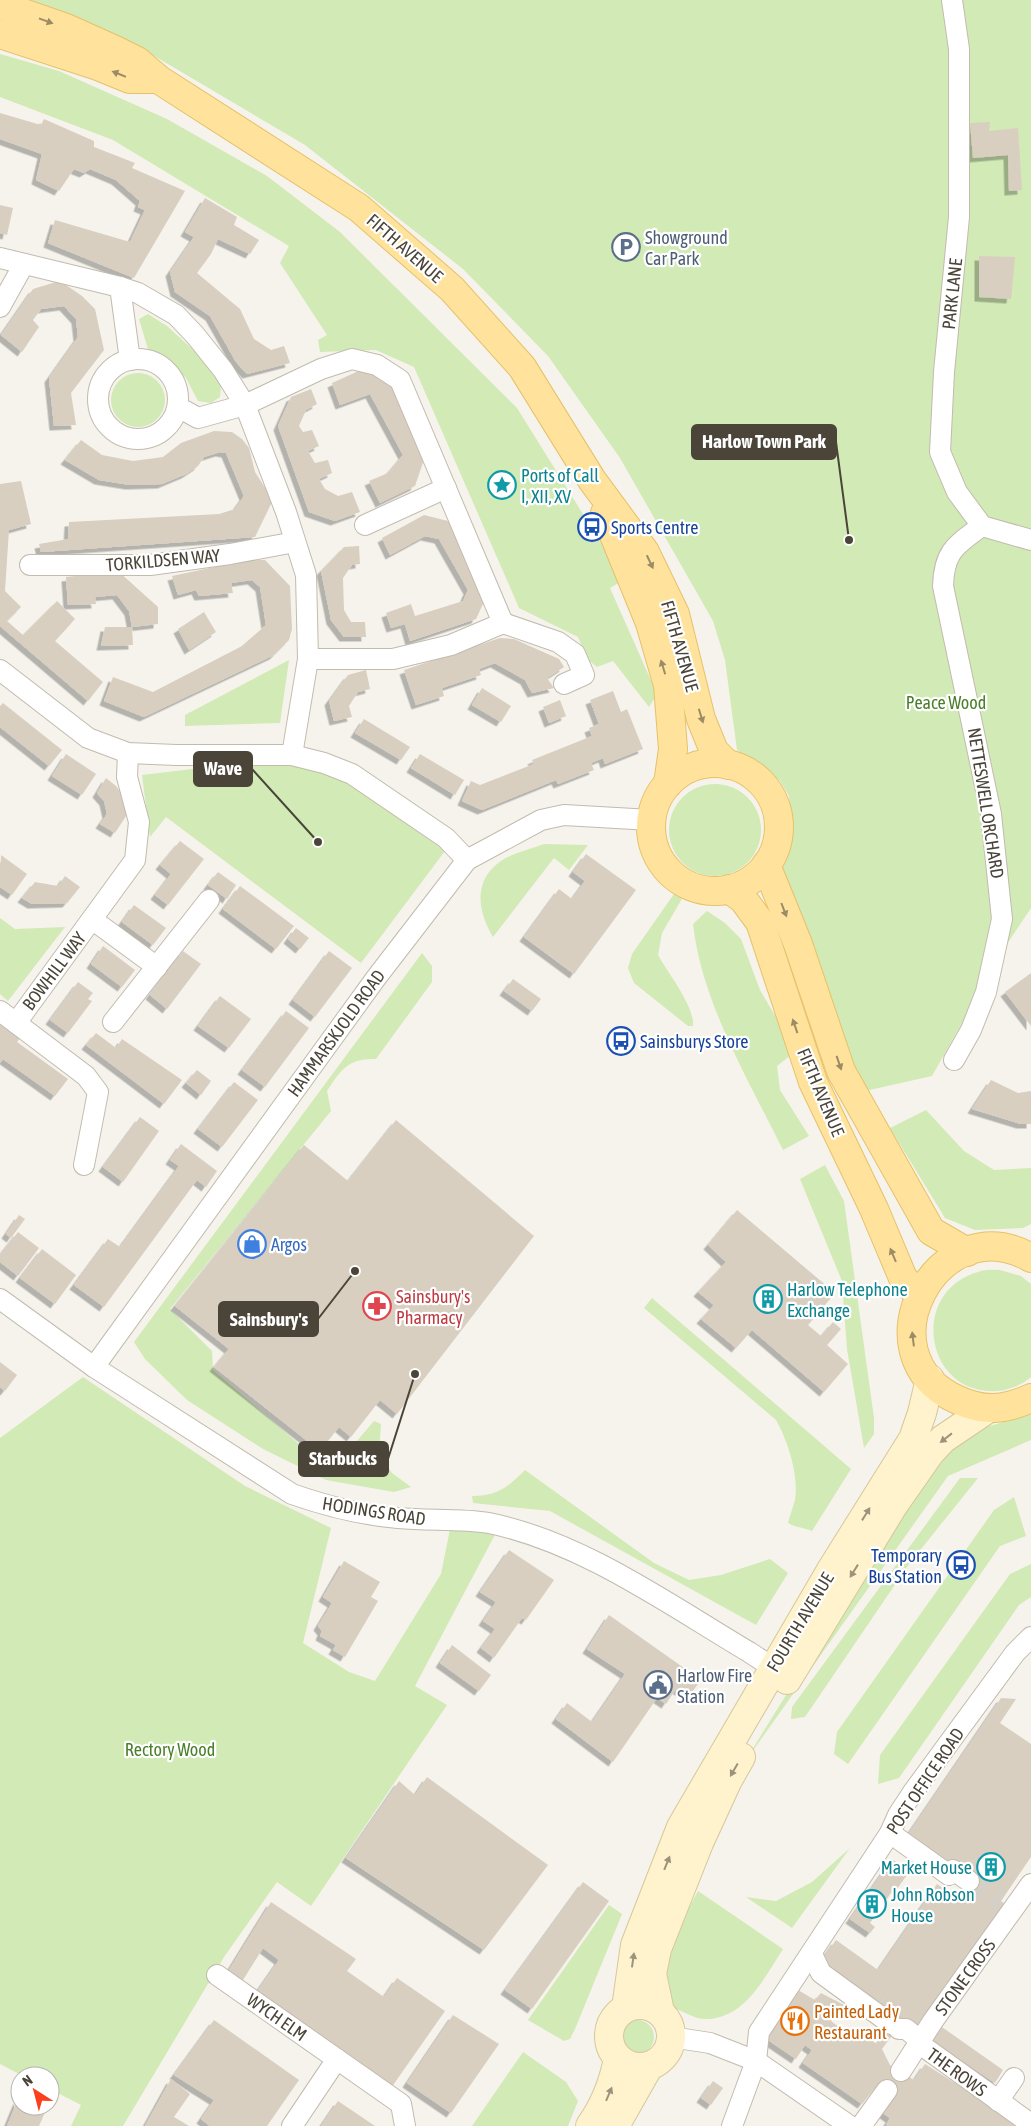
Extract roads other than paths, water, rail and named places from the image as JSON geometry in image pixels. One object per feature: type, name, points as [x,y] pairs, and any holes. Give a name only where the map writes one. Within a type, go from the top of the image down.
[{"type":"main road","name":"FIFTH AVENUE","points":[[0,5],[66,28],[137,61],[158,79],[359,208],[452,289],[522,367],[592,480],[646,552],[675,614],[701,718],[714,751],[728,765]]},
{"type":"main road","points":[[0,34],[98,66],[130,79],[158,79]]},
{"type":"main road","name":"FIFTH AVENUE","points":[[592,480],[626,568],[650,623],[668,685],[673,748],[668,784]]},
{"type":"main road","points":[[712,764],[728,765],[748,773],[764,786],[774,805],[778,832],[776,846],[766,865],[756,876],[744,884],[729,890],[705,890],[686,884],[669,873],[655,851],[651,836],[651,820],[656,801],[668,784],[680,773],[695,766],[712,764]]},
{"type":"main road","name":"FIFTH AVENUE","points":[[766,865],[798,944],[841,1071],[908,1194],[931,1231],[967,1252]]},
{"type":"main road","name":"FIFTH AVENUE","points":[[729,890],[743,899],[760,922],[813,1082],[874,1208],[903,1278],[919,1295]]},
{"type":"main road","points":[[1027,1251],[987,1248],[967,1252],[952,1259],[934,1272],[919,1295],[912,1314],[912,1338],[916,1355],[930,1379],[938,1389],[949,1396],[986,1410],[1015,1404],[1031,1398]]},
{"type":"street","name":"PARK LANE","points":[[952,0],[959,49],[959,217],[944,372],[940,452],[957,492],[982,526]]},
{"type":"street","points":[[0,258],[120,287],[138,294],[176,315],[196,335],[223,370],[245,405],[306,576],[308,659],[292,755]]},
{"type":"street","points":[[0,307],[24,264]]},
{"type":"street","points":[[120,287],[130,360]]},
{"type":"street","points":[[144,359],[163,368],[176,385],[178,407],[173,420],[164,430],[152,437],[138,439],[124,437],[112,430],[103,419],[99,407],[98,395],[108,372],[118,364],[130,360],[144,359]]},
{"type":"street","points":[[178,407],[198,418],[245,405],[321,369],[352,359],[376,364],[400,380],[503,622]]},
{"type":"street","points":[[365,525],[446,488]]},
{"type":"street","points":[[982,526],[1031,540]]},
{"type":"street","name":"NETTESWELL ORCHARD","points":[[954,1060],[972,1030],[986,992],[1002,919],[991,814],[943,586],[944,567],[956,545],[982,526]]},
{"type":"street","name":"TORKILDSEN WAY","points":[[30,565],[150,564],[230,554],[295,542]]},
{"type":"street","points":[[308,659],[393,659],[452,645],[503,622],[558,642],[575,654],[584,675],[564,684]]},
{"type":"street","points":[[0,670],[88,738],[128,753],[292,755],[324,763],[352,774],[446,838],[467,860]]},
{"type":"street","name":"BOWHILL WAY","points":[[84,1164],[98,1092],[86,1076],[8,1017],[93,920],[135,860],[139,822],[127,777],[128,753]]},
{"type":"street","name":"HAMMARSKJOLD ROAD","points":[[94,1367],[376,978],[467,860],[541,820],[564,815],[651,820]]},
{"type":"street","points":[[113,1022],[209,900]]},
{"type":"street","name":"BOWHILL WAY","points":[[93,920],[157,967]]},
{"type":"street","name":"HODINGS ROAD","points":[[3,1308],[292,1494],[321,1505],[396,1518],[488,1523],[549,1540],[587,1557],[749,1652],[772,1668]]},
{"type":"street","name":"FOURTH AVENUE","points":[[626,2008],[635,1945],[681,1827],[772,1668],[913,1439],[922,1413],[930,1379]]},
{"type":"street","name":"FOURTH AVENUE","points":[[660,2012],[652,1974],[657,1949],[728,1780],[863,1556],[930,1453],[943,1439],[986,1410]]},
{"type":"street","name":"POST OFFICE ROAD","points":[[732,2126],[756,2061],[759,2032],[890,1834],[898,1815],[913,1792],[1015,1654],[1031,1637]]},
{"type":"street","points":[[890,1834],[949,1875],[953,1870],[969,1881]]},
{"type":"street","points":[[1031,1869],[1028,1874],[1031,1876]]},
{"type":"street","name":"STONE CROSS","points":[[901,2071],[909,2036],[1031,1884]]},
{"type":"street","name":"THE ROWS","points":[[812,1954],[821,1973],[1031,2124]]},
{"type":"street","name":"WYCH ELM","points":[[217,1975],[401,2104],[405,2126]]},
{"type":"street","points":[[615,2126],[649,2066],[665,2055],[671,2037],[670,2028],[660,2012],[644,2005],[626,2008],[617,2014],[608,2033],[609,2044],[618,2059],[632,2067],[649,2066]]},
{"type":"street","points":[[671,2037],[710,2043],[756,2061],[841,2124]]},
{"type":"street","points":[[292,2126],[337,2059]]},
{"type":"street","points":[[590,2126],[603,2108],[613,2084],[618,2059]]},
{"type":"street","name":"THE ROWS","points":[[998,2100],[1014,2078]]},
{"type":"street","points":[[861,2126],[888,2090]]},
{"type":"tunnel","points":[[969,1881],[1001,1901]]},
{"type":"place","name":"Showground Car Park","points":[[626,247]]},
{"type":"place","name":"Ports of Call I, XII, XV","points":[[502,485]]},
{"type":"place","name":"Sports Centre","points":[[592,527]]},
{"type":"place","name":"Harlow Town Park","points":[[849,540]]},
{"type":"place","name":"Wave","points":[[318,842]]},
{"type":"place","name":"Sainsburys Store","points":[[621,1041]]},
{"type":"place","name":"Argos","points":[[252,1244]]},
{"type":"place","name":"Sainsbury's","points":[[355,1271]]},
{"type":"place","name":"Harlow Telephone Exchange","points":[[768,1299]]},
{"type":"place","name":"Sainsbury's Pharmacy","points":[[377,1306]]},
{"type":"place","name":"Starbucks","points":[[415,1374]]},
{"type":"place","name":"Temporary Bus Station","points":[[961,1565]]},
{"type":"place","name":"Harlow Fire Station","points":[[658,1685]]},
{"type":"place","name":"Market House","points":[[991,1867]]},
{"type":"place","name":"John Robson House","points":[[872,1904]]},
{"type":"place","name":"Painted Lady Restaurant","points":[[795,2021]]},
{"type":"park label","name":"Peace Wood","points":[[946,702]]},
{"type":"park label","name":"Rectory Wood","points":[[170,1749]]}]
